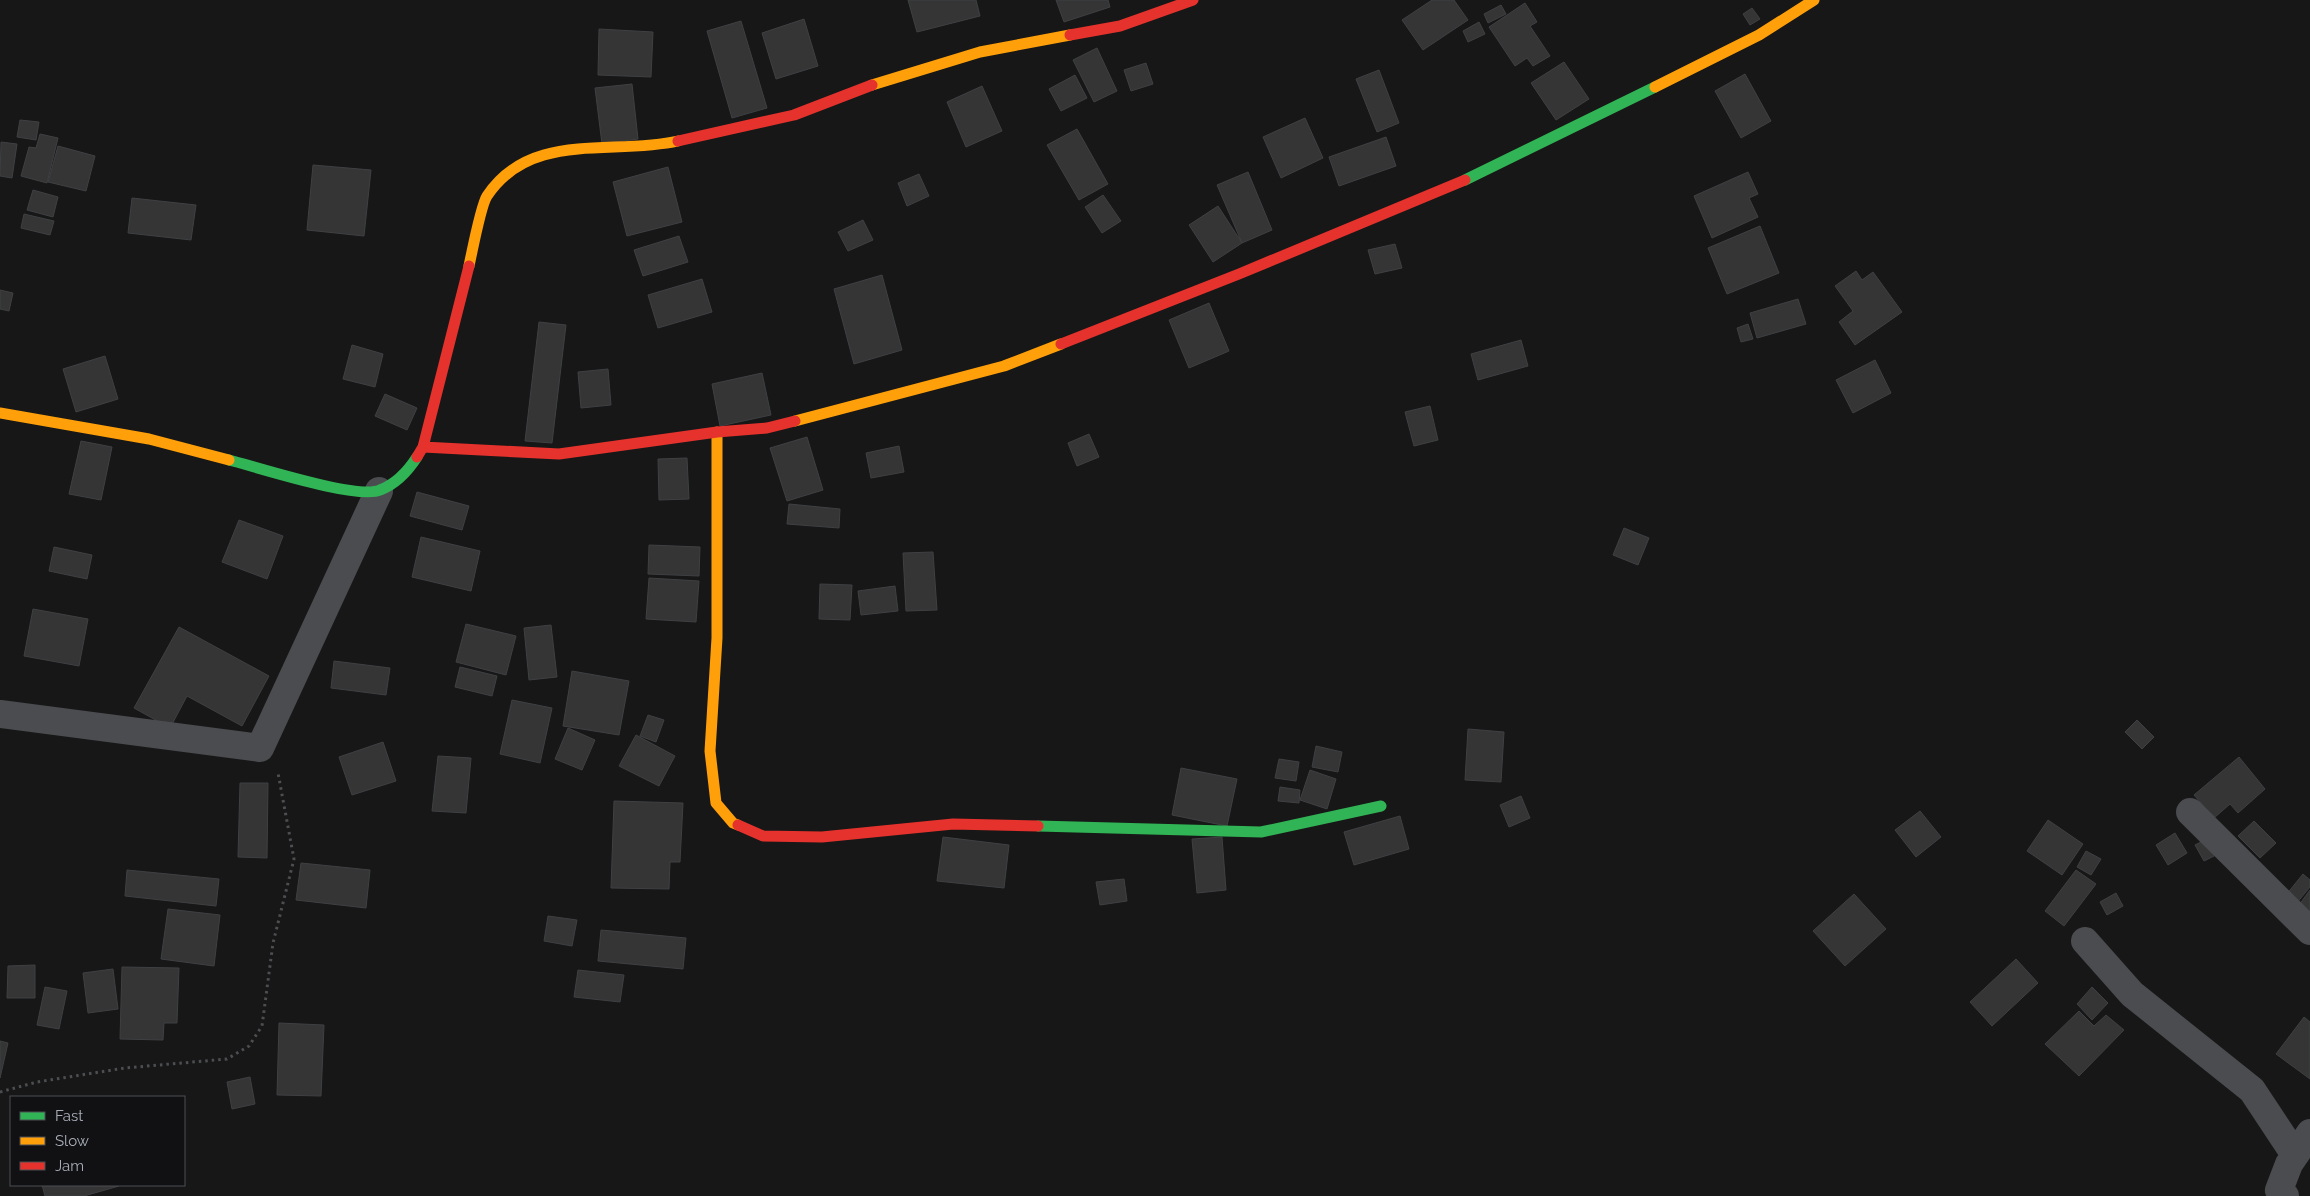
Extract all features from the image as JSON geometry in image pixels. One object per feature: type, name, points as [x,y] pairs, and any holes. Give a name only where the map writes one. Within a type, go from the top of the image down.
[{"type":"street","points":[[0,714],[260,748],[379,491],[407,472],[423,447],[486,197],[515,166],[554,151],[673,142],[794,115],[880,82],[980,52],[1120,26],[1193,0]]},
{"type":"street","points":[[423,447],[559,454],[717,432],[767,428],[1004,366],[1239,274],[1486,172],[1759,34],[1814,0]]},
{"type":"street","points":[[0,413],[150,438],[350,492],[379,491]]},
{"type":"street","points":[[717,432],[717,638],[710,752],[716,803],[733,823],[763,836],[822,836],[953,824],[1261,832],[1381,806]]},
{"type":"street","points":[[2190,812],[2310,931]]},
{"type":"street","points":[[2085,942],[2132,994],[2252,1090],[2303,1144],[2289,1164],[2279,1190],[2285,1196]]},
{"type":"path","points":[[0,1092],[37,1082],[125,1068],[227,1059],[249,1046],[262,1026],[273,943],[294,859],[280,776],[260,748]]},
{"type":"building","points":[[908,0],[976,0],[980,16],[917,32]]},
{"type":"building","points":[[1056,0],[1108,0],[1110,7],[1064,22]]},
{"type":"building","points":[[1432,0],[1454,0],[1468,20],[1423,50],[1402,20]]},
{"type":"building","points":[[1525,3],[1537,22],[1530,26],[1550,56],[1533,66],[1527,58],[1515,66],[1489,27]]},
{"type":"building","points":[[1501,5],[1506,14],[1488,23],[1484,14]]},
{"type":"building","points":[[1752,8],[1760,19],[1750,25],[1743,14]]},
{"type":"building","points":[[804,19],[818,66],[776,79],[762,33]]},
{"type":"building","points":[[741,21],[767,108],[732,118],[707,31]]},
{"type":"building","points":[[1479,22],[1485,34],[1468,42],[1463,31]]},
{"type":"building","points":[[599,29],[653,32],[651,77],[598,75]]},
{"type":"building","points":[[1097,48],[1117,91],[1094,102],[1073,60]]},
{"type":"building","points":[[1564,62],[1589,99],[1556,120],[1531,83]]},
{"type":"building","points":[[1146,63],[1153,84],[1131,91],[1124,70]]},
{"type":"building","points":[[1379,70],[1399,123],[1377,132],[1356,79]]},
{"type":"building","points":[[1745,74],[1771,121],[1741,138],[1715,91]]},
{"type":"building","points":[[1075,75],[1087,98],[1061,111],[1049,89]]},
{"type":"building","points":[[632,84],[638,139],[602,144],[595,88]]},
{"type":"building","points":[[982,86],[1002,131],[966,147],[947,102]]},
{"type":"building","points":[[1305,118],[1323,158],[1281,178],[1263,137]]},
{"type":"building","points":[[20,120],[39,122],[36,140],[17,137]]},
{"type":"building","points":[[1077,129],[1108,184],[1079,200],[1047,145]]},
{"type":"building","points":[[40,134],[58,138],[47,183],[21,176],[29,147],[36,148]]},
{"type":"building","points":[[1386,137],[1396,166],[1339,186],[1329,157]]},
{"type":"building","points":[[1,142],[17,144],[12,178],[0,176]]},
{"type":"building","points":[[58,146],[95,156],[86,191],[48,182]]},
{"type":"building","points":[[313,165],[371,170],[364,236],[307,230]]},
{"type":"building","points":[[668,167],[682,222],[627,236],[613,182]]},
{"type":"building","points":[[1248,172],[1272,230],[1242,243],[1217,185]]},
{"type":"building","points":[[1748,172],[1758,194],[1749,198],[1758,217],[1712,238],[1694,196]]},
{"type":"building","points":[[919,174],[929,196],[907,206],[898,183]]},
{"type":"building","points":[[33,190],[58,197],[53,217],[27,210]]},
{"type":"building","points":[[1103,195],[1121,221],[1102,233],[1085,207]]},
{"type":"building","points":[[132,198],[196,205],[191,240],[128,233]]},
{"type":"building","points":[[1218,206],[1242,243],[1213,262],[1189,225]]},
{"type":"building","points":[[24,214],[54,221],[50,235],[21,228]]},
{"type":"building","points":[[863,220],[873,240],[848,251],[838,232]]},
{"type":"building","points":[[1760,226],[1779,273],[1727,294],[1708,248]]},
{"type":"building","points":[[679,236],[688,262],[643,276],[634,250]]},
{"type":"building","points":[[1395,244],[1402,268],[1375,274],[1368,250]]},
{"type":"building","points":[[1856,271],[1862,280],[1873,272],[1902,312],[1855,345],[1839,322],[1853,311],[1835,286]]},
{"type":"building","points":[[882,275],[902,350],[854,364],[834,289]]},
{"type":"building","points":[[702,279],[712,312],[658,328],[648,295]]},
{"type":"building","points":[[0,290],[13,293],[9,311],[0,309]]},
{"type":"building","points":[[1798,299],[1806,324],[1757,338],[1750,313]]},
{"type":"building","points":[[1209,303],[1229,351],[1189,368],[1169,320]]},
{"type":"building","points":[[539,322],[566,325],[552,443],[525,441]]},
{"type":"building","points":[[1748,324],[1753,339],[1741,342],[1737,328]]},
{"type":"building","points":[[1521,340],[1528,366],[1478,380],[1471,354]]},
{"type":"building","points":[[352,345],[383,354],[375,387],[343,379]]},
{"type":"building","points":[[105,356],[118,399],[76,412],[63,369]]},
{"type":"building","points":[[1875,360],[1891,393],[1853,413],[1836,380]]},
{"type":"building","points":[[608,369],[611,405],[581,408],[578,372]]},
{"type":"building","points":[[762,373],[771,415],[720,426],[712,384]]},
{"type":"building","points":[[385,394],[417,408],[407,430],[375,416]]},
{"type":"building","points":[[1430,406],[1438,440],[1414,446],[1405,412]]},
{"type":"building","points":[[1089,434],[1099,457],[1077,466],[1068,443]]},
{"type":"building","points":[[807,437],[823,490],[787,501],[770,448]]},
{"type":"building","points":[[81,441],[112,447],[101,500],[69,494]]},
{"type":"building","points":[[899,446],[904,472],[871,478],[866,453]]},
{"type":"building","points":[[687,458],[689,499],[659,500],[658,459]]},
{"type":"building","points":[[417,492],[469,506],[462,530],[410,516]]},
{"type":"building","points":[[789,504],[840,509],[839,528],[787,524]]},
{"type":"building","points":[[239,520],[283,536],[267,579],[222,562]]},
{"type":"building","points":[[1624,528],[1649,538],[1638,565],[1613,555]]},
{"type":"building","points":[[421,537],[480,551],[471,591],[412,577]]},
{"type":"building","points":[[649,545],[700,547],[699,576],[648,574]]},
{"type":"building","points":[[54,547],[92,555],[87,579],[49,571]]},
{"type":"building","points":[[933,552],[937,610],[906,611],[903,553]]},
{"type":"building","points":[[649,578],[699,581],[696,622],[646,619]]},
{"type":"building","points":[[820,584],[852,585],[850,620],[819,619]]},
{"type":"building","points":[[895,586],[898,611],[861,615],[858,591]]},
{"type":"building","points":[[33,609],[88,619],[79,666],[24,656]]},
{"type":"building","points":[[466,624],[516,636],[506,675],[456,662]]},
{"type":"building","points":[[551,625],[557,677],[529,680],[524,628]]},
{"type":"building","points":[[179,627],[269,676],[242,726],[187,696],[170,728],[134,708]]},
{"type":"building","points":[[334,661],[390,668],[386,695],[331,688]]},
{"type":"building","points":[[460,667],[497,676],[492,696],[455,687]]},
{"type":"building","points":[[572,671],[629,681],[619,735],[563,726]]},
{"type":"building","points":[[512,700],[552,708],[540,763],[500,754]]},
{"type":"building","points":[[648,715],[664,720],[656,742],[640,736]]},
{"type":"building","points":[[2137,720],[2154,737],[2142,749],[2125,732]]},
{"type":"building","points":[[568,728],[595,740],[582,770],[555,759]]},
{"type":"building","points":[[1468,729],[1504,732],[1501,782],[1465,780]]},
{"type":"building","points":[[636,735],[675,756],[659,786],[619,766]]},
{"type":"building","points":[[383,742],[396,781],[352,795],[339,757]]},
{"type":"building","points":[[1316,746],[1342,752],[1338,772],[1312,767]]},
{"type":"building","points":[[438,756],[471,758],[466,813],[432,811]]},
{"type":"building","points":[[2239,757],[2265,789],[2238,813],[2230,804],[2214,818],[2194,795]]},
{"type":"building","points":[[1279,759],[1299,762],[1296,781],[1275,778]]},
{"type":"building","points":[[1181,768],[1237,779],[1227,826],[1172,815]]},
{"type":"building","points":[[1310,770],[1336,779],[1327,809],[1300,800]]},
{"type":"building","points":[[240,783],[268,783],[267,858],[238,857]]},
{"type":"building","points":[[1280,787],[1300,790],[1299,803],[1278,801]]},
{"type":"building","points":[[1521,796],[1530,818],[1509,827],[1500,805]]},
{"type":"building","points":[[614,801],[683,803],[680,862],[670,862],[669,889],[611,888]]},
{"type":"building","points":[[1920,811],[1941,837],[1916,857],[1895,830]]},
{"type":"building","points":[[1400,816],[1409,849],[1354,865],[1344,832]]},
{"type":"building","points":[[2048,820],[2083,844],[2062,875],[2027,851]]},
{"type":"building","points":[[2254,821],[2276,843],[2260,858],[2238,836]]},
{"type":"building","points":[[2175,833],[2187,853],[2168,865],[2156,845]]},
{"type":"building","points":[[943,837],[1009,845],[1004,888],[937,881]]},
{"type":"building","points":[[1222,837],[1226,890],[1197,893],[1192,839]]},
{"type":"building","points":[[2207,839],[2216,855],[2204,861],[2195,845]]},
{"type":"building","points":[[2086,851],[2101,859],[2091,875],[2077,867]]},
{"type":"building","points":[[301,863],[370,870],[366,908],[296,900]]},
{"type":"building","points":[[127,870],[219,879],[216,906],[125,896]]},
{"type":"building","points":[[2076,870],[2096,884],[2064,926],[2045,911]]},
{"type":"building","points":[[2303,874],[2310,880],[2310,887],[2296,904],[2286,895]]},
{"type":"building","points":[[1124,879],[1127,901],[1100,905],[1096,882]]},
{"type":"building","points":[[2310,890],[2310,919],[2296,909]]},
{"type":"building","points":[[2116,893],[2123,906],[2107,915],[2100,902]]},
{"type":"building","points":[[1854,894],[1886,929],[1845,966],[1813,931]]},
{"type":"building","points":[[168,909],[220,915],[214,966],[161,959]]},
{"type":"building","points":[[548,916],[577,920],[572,946],[544,941]]},
{"type":"building","points":[[601,930],[686,938],[683,969],[598,961]]},
{"type":"building","points":[[2016,959],[2038,983],[1992,1026],[1970,1002]]},
{"type":"building","points":[[35,965],[35,998],[7,998],[8,966]]},
{"type":"building","points":[[122,967],[179,968],[177,1023],[164,1023],[163,1040],[120,1039]]},
{"type":"building","points":[[113,969],[118,1009],[88,1013],[83,973]]},
{"type":"building","points":[[578,970],[624,975],[620,1002],[574,997]]},
{"type":"building","points":[[45,987],[67,991],[59,1029],[37,1025]]},
{"type":"building","points":[[2092,987],[2108,1003],[2092,1020],[2077,1004]]},
{"type":"building","points":[[2079,1011],[2094,1026],[2106,1015],[2124,1030],[2079,1076],[2045,1044]]},
{"type":"building","points":[[2304,1017],[2310,1022],[2310,1079],[2276,1054]]},
{"type":"building","points":[[279,1023],[324,1025],[321,1096],[277,1095]]},
{"type":"building","points":[[0,1041],[8,1043],[0,1078]]},
{"type":"building","points":[[250,1077],[255,1104],[232,1109],[227,1082]]},
{"type":"building","points":[[42,1186],[119,1186],[84,1196],[45,1196]]},
{"type":"traffic: fast","points":[[1465,180],[1655,87]]},
{"type":"traffic: fast","points":[[229,460],[330,487],[368,492],[380,490],[396,481],[406,472],[417,457]]},
{"type":"traffic: fast","points":[[1038,826],[1261,832],[1381,806]]},
{"type":"traffic: slow","points":[[1655,87],[1759,35],[1814,0]]},
{"type":"traffic: slow","points":[[872,85],[980,52],[1070,35]]},
{"type":"traffic: slow","points":[[469,266],[479,218],[487,196],[505,175],[526,162],[549,154],[574,149],[653,145],[678,141]]},
{"type":"traffic: slow","points":[[795,421],[1004,366],[1061,344]]},
{"type":"traffic: slow","points":[[0,413],[149,439],[229,460]]},
{"type":"traffic: slow","points":[[717,432],[717,638],[710,751],[716,803],[733,823],[738,825]]},
{"type":"traffic: jam","points":[[1070,35],[1120,26],[1193,0]]},
{"type":"traffic: jam","points":[[678,141],[794,115],[872,85]]},
{"type":"traffic: jam","points":[[1061,344],[1239,274],[1465,180]]},
{"type":"traffic: jam","points":[[417,457],[423,447],[469,266]]},
{"type":"traffic: jam","points":[[423,447],[559,454],[717,432],[767,428],[795,421]]},
{"type":"traffic: jam","points":[[738,825],[763,836],[822,837],[953,824],[1038,826]]}]
